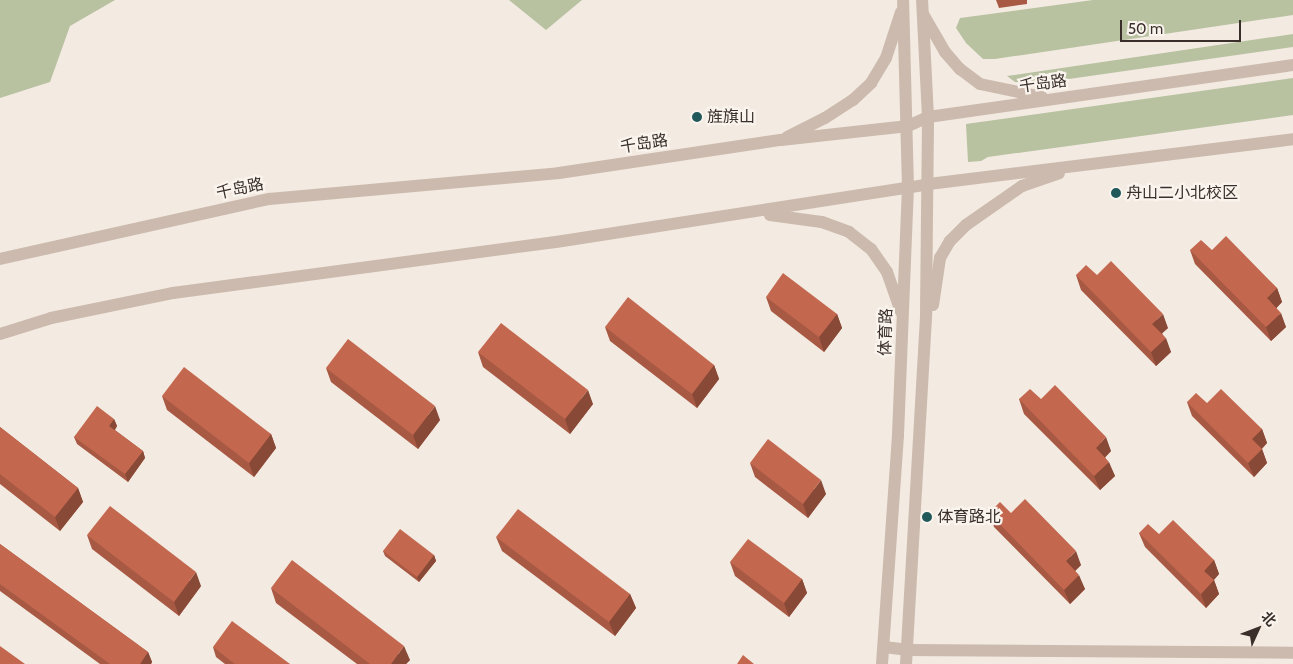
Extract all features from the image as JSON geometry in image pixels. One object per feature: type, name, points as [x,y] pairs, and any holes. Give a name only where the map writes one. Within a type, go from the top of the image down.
[{"type":"street","points":[[906,664],[922,372],[929,184],[928,117],[922,0]]},
{"type":"street","points":[[781,140],[825,118],[853,100],[871,83],[886,58],[904,3]]},
{"type":"street","name":"体育路","points":[[882,664],[898,435],[908,188],[904,3]]},
{"type":"street","points":[[923,14],[929,21],[944,52],[980,84],[1054,99]]},
{"type":"street","name":"千岛路","points":[[0,259],[269,199],[560,173],[781,140],[908,126],[928,117],[1293,65]]},
{"type":"street","points":[[0,334],[51,318],[173,293],[556,242],[929,184],[1293,139]]},
{"type":"street","points":[[922,372],[929,352],[935,285],[940,258],[950,241],[966,225],[1022,186],[1078,166]]},
{"type":"street","points":[[748,213],[788,216],[822,222],[849,232],[871,249],[887,272],[903,316]]},
{"type":"street","points":[[884,647],[907,650],[1293,653]]},
{"type":"green space","points":[[0,0],[115,0],[70,26],[50,82],[0,98]]},
{"type":"green space","points":[[509,0],[582,0],[546,30]]},
{"type":"green space","points":[[1093,0],[1293,0],[1293,15],[995,59],[983,59],[966,43],[956,28],[960,18]]},
{"type":"green space","points":[[1293,34],[1293,47],[1034,84],[1015,82],[1007,76]]},
{"type":"green space","points":[[1293,78],[1293,115],[988,157],[981,161],[968,162],[966,124]]},
{"type":"building","points":[[1226,236],[1277,288],[1267,298],[1281,313],[1266,327],[1190,250],[1201,240],[1212,250]]},
{"type":"building","points":[[1111,261],[1163,314],[1152,324],[1166,338],[1151,352],[1076,275],[1086,265],[1097,275]]},
{"type":"building","points":[[783,273],[837,314],[819,337],[766,297]]},
{"type":"building","points":[[628,297],[714,365],[692,394],[605,327]]},
{"type":"building","points":[[501,323],[588,390],[565,419],[478,352]]},
{"type":"building","points":[[348,339],[435,406],[413,435],[326,368]]},
{"type":"building","points":[[184,367],[271,434],[249,463],[162,396]]},
{"type":"building","points":[[1055,385],[1106,437],[1096,448],[1109,462],[1094,476],[1019,399],[1030,389],[1041,399]]},
{"type":"building","points":[[1221,389],[1262,429],[1252,439],[1262,449],[1248,463],[1187,402],[1196,393],[1207,403]]},
{"type":"building","points":[[97,406],[114,419],[109,426],[143,451],[125,474],[74,437]]},
{"type":"building","points":[[0,427],[78,488],[55,517],[0,474]]},
{"type":"building","points":[[768,439],[821,480],[803,504],[750,463]]},
{"type":"building","points":[[1025,499],[1076,551],[1066,561],[1079,575],[1064,590],[989,513],[1000,502],[1011,513]]},
{"type":"building","points":[[110,506],[196,572],[174,602],[87,535]]},
{"type":"building","points":[[518,509],[630,594],[609,622],[496,537]]},
{"type":"building","points":[[1173,520],[1214,560],[1204,571],[1214,580],[1201,594],[1139,533],[1148,524],[1159,534]]},
{"type":"building","points":[[400,529],[434,555],[417,577],[383,551]]},
{"type":"building","points":[[748,539],[802,579],[784,603],[730,562]]},
{"type":"building","points":[[0,544],[148,652],[140,664],[110,664],[0,584]]},
{"type":"building","points":[[292,560],[404,646],[391,664],[370,664],[271,588]]},
{"type":"building","points":[[232,621],[290,664],[235,664],[213,647]]},
{"type":"building","points":[[0,646],[25,664],[0,664]]},
{"type":"building","points":[[743,655],[754,664],[737,664]]},
{"type":"place","name":"旌旗山","points":[[697,117]]},
{"type":"place","name":"舟山二小北校区","points":[[1116,193]]},
{"type":"place","name":"体育路北","points":[[927,517]]}]
